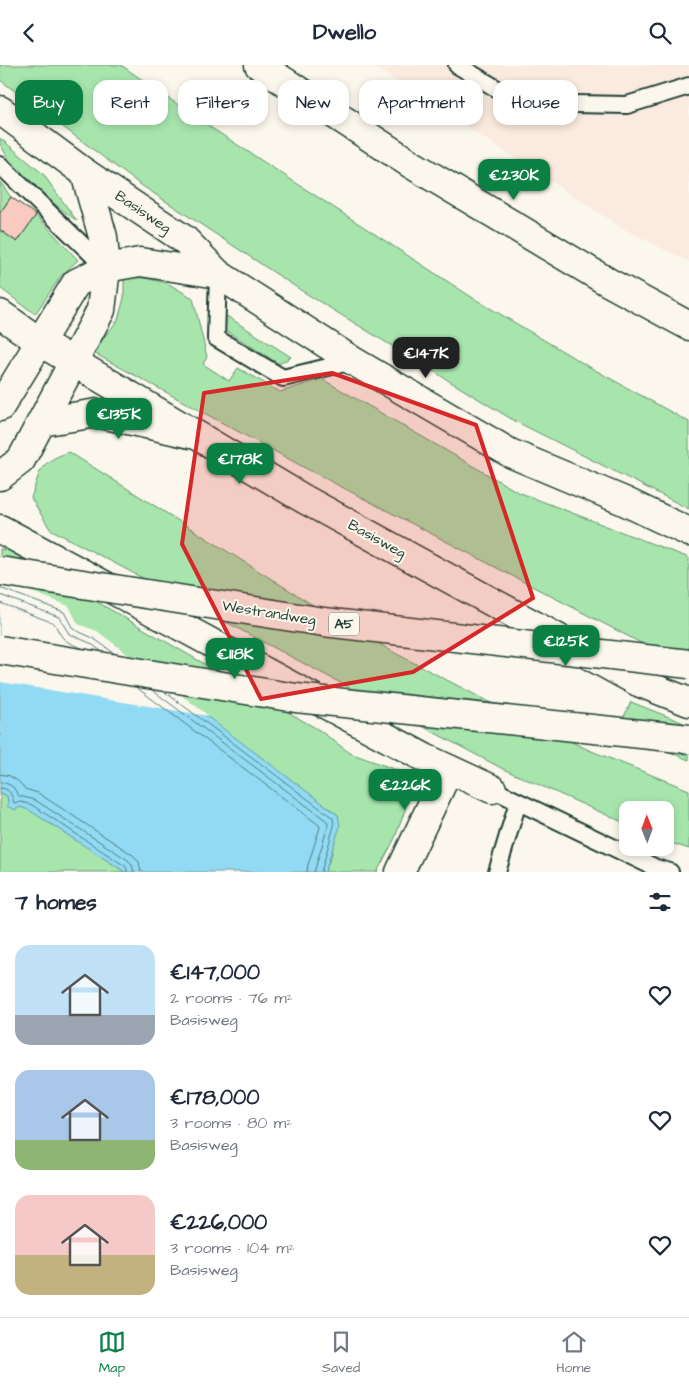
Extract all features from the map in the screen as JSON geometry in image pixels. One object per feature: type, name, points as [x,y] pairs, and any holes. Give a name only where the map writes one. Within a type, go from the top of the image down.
[{"type":"main road","points":[[259,65],[411,164],[608,282],[689,326]]},
{"type":"main road","name":"Basisweg","points":[[0,110],[85,173],[185,240],[218,274],[353,361],[510,453],[624,501],[689,532]]},
{"type":"main road","name":"Basisweg","points":[[0,476],[21,460],[100,310],[106,268],[103,237],[85,173]]},
{"type":"main road","name":"Basisweg","points":[[0,407],[76,283],[106,268],[140,262],[218,274]]},
{"type":"main road","name":"Basisweg","points":[[0,314],[40,341],[304,499],[638,682],[689,703]]},
{"type":"main road","points":[[41,422],[97,413],[199,436]]},
{"type":"main road","points":[[0,529],[425,758],[492,789]]},
{"type":"main road","name":"Westrandweg","points":[[0,571],[324,622],[689,665]]},
{"type":"main road","points":[[0,650],[296,698],[689,739]]},
{"type":"main road","points":[[400,872],[449,769]]},
{"type":"lane","points":[[457,65],[521,103],[627,105],[689,86]]},
{"type":"lane","points":[[0,165],[106,268]]},
{"type":"lane","points":[[218,274],[216,338],[283,378],[353,361]]},
{"type":"lane","points":[[492,789],[656,868],[670,872]]},
{"type":"lane","points":[[497,872],[518,802]]},
{"type":"highlighted area","points":[[332,373],[476,425],[533,598],[413,672],[261,699],[182,544],[204,393]]},
{"type":"shaded area","points":[[372,65],[689,65],[689,262],[619,226],[464,125],[483,125],[483,80],[395,80]]},
{"type":"green space","points":[[0,65],[121,65],[143,80],[93,80],[93,125],[168,125],[168,98],[178,105],[178,125],[207,125],[473,298],[586,365],[689,422],[689,509],[513,420],[302,291],[138,183],[60,125],[83,125],[83,80],[15,80],[15,91],[0,80]]},
{"type":"green space","points":[[0,138],[43,174],[77,221],[57,206],[11,163],[0,144]]},
{"type":"green space","points":[[0,182],[11,197],[0,213]]},
{"type":"green space","points":[[36,215],[78,260],[61,276],[35,314],[0,288],[0,230],[17,242]]},
{"type":"green space","points":[[124,277],[145,278],[167,283],[193,298],[207,357],[203,364],[229,381],[238,368],[280,392],[322,379],[518,492],[689,558],[689,668],[307,469],[92,352],[118,320],[124,298]]},
{"type":"green space","points":[[225,315],[291,357],[279,364],[225,330]]},
{"type":"green space","points":[[69,452],[308,602],[395,653],[514,715],[589,750],[689,790],[689,849],[674,844],[674,801],[619,801],[619,820],[503,769],[50,529],[31,498],[42,468],[59,456]]},
{"type":"green space","points":[[0,549],[7,550],[319,730],[350,753],[402,772],[410,796],[395,838],[377,872],[325,872],[332,853],[338,815],[263,760],[0,583]]},
{"type":"green space","points":[[631,702],[689,725],[689,760],[617,731]]},
{"type":"green space","points":[[0,792],[7,796],[8,801],[29,809],[125,872],[0,872]]},
{"type":"water","points":[[0,583],[76,626],[96,633],[338,815],[340,826],[325,872],[125,872],[29,810],[20,807],[15,810],[7,806],[7,796],[0,792]]},
{"type":"pier","points":[[0,580],[69,606],[78,624],[97,631],[209,716],[0,682]]},
{"type":"building","points":[[11,197],[36,215],[17,242],[0,230],[0,213]]}]
